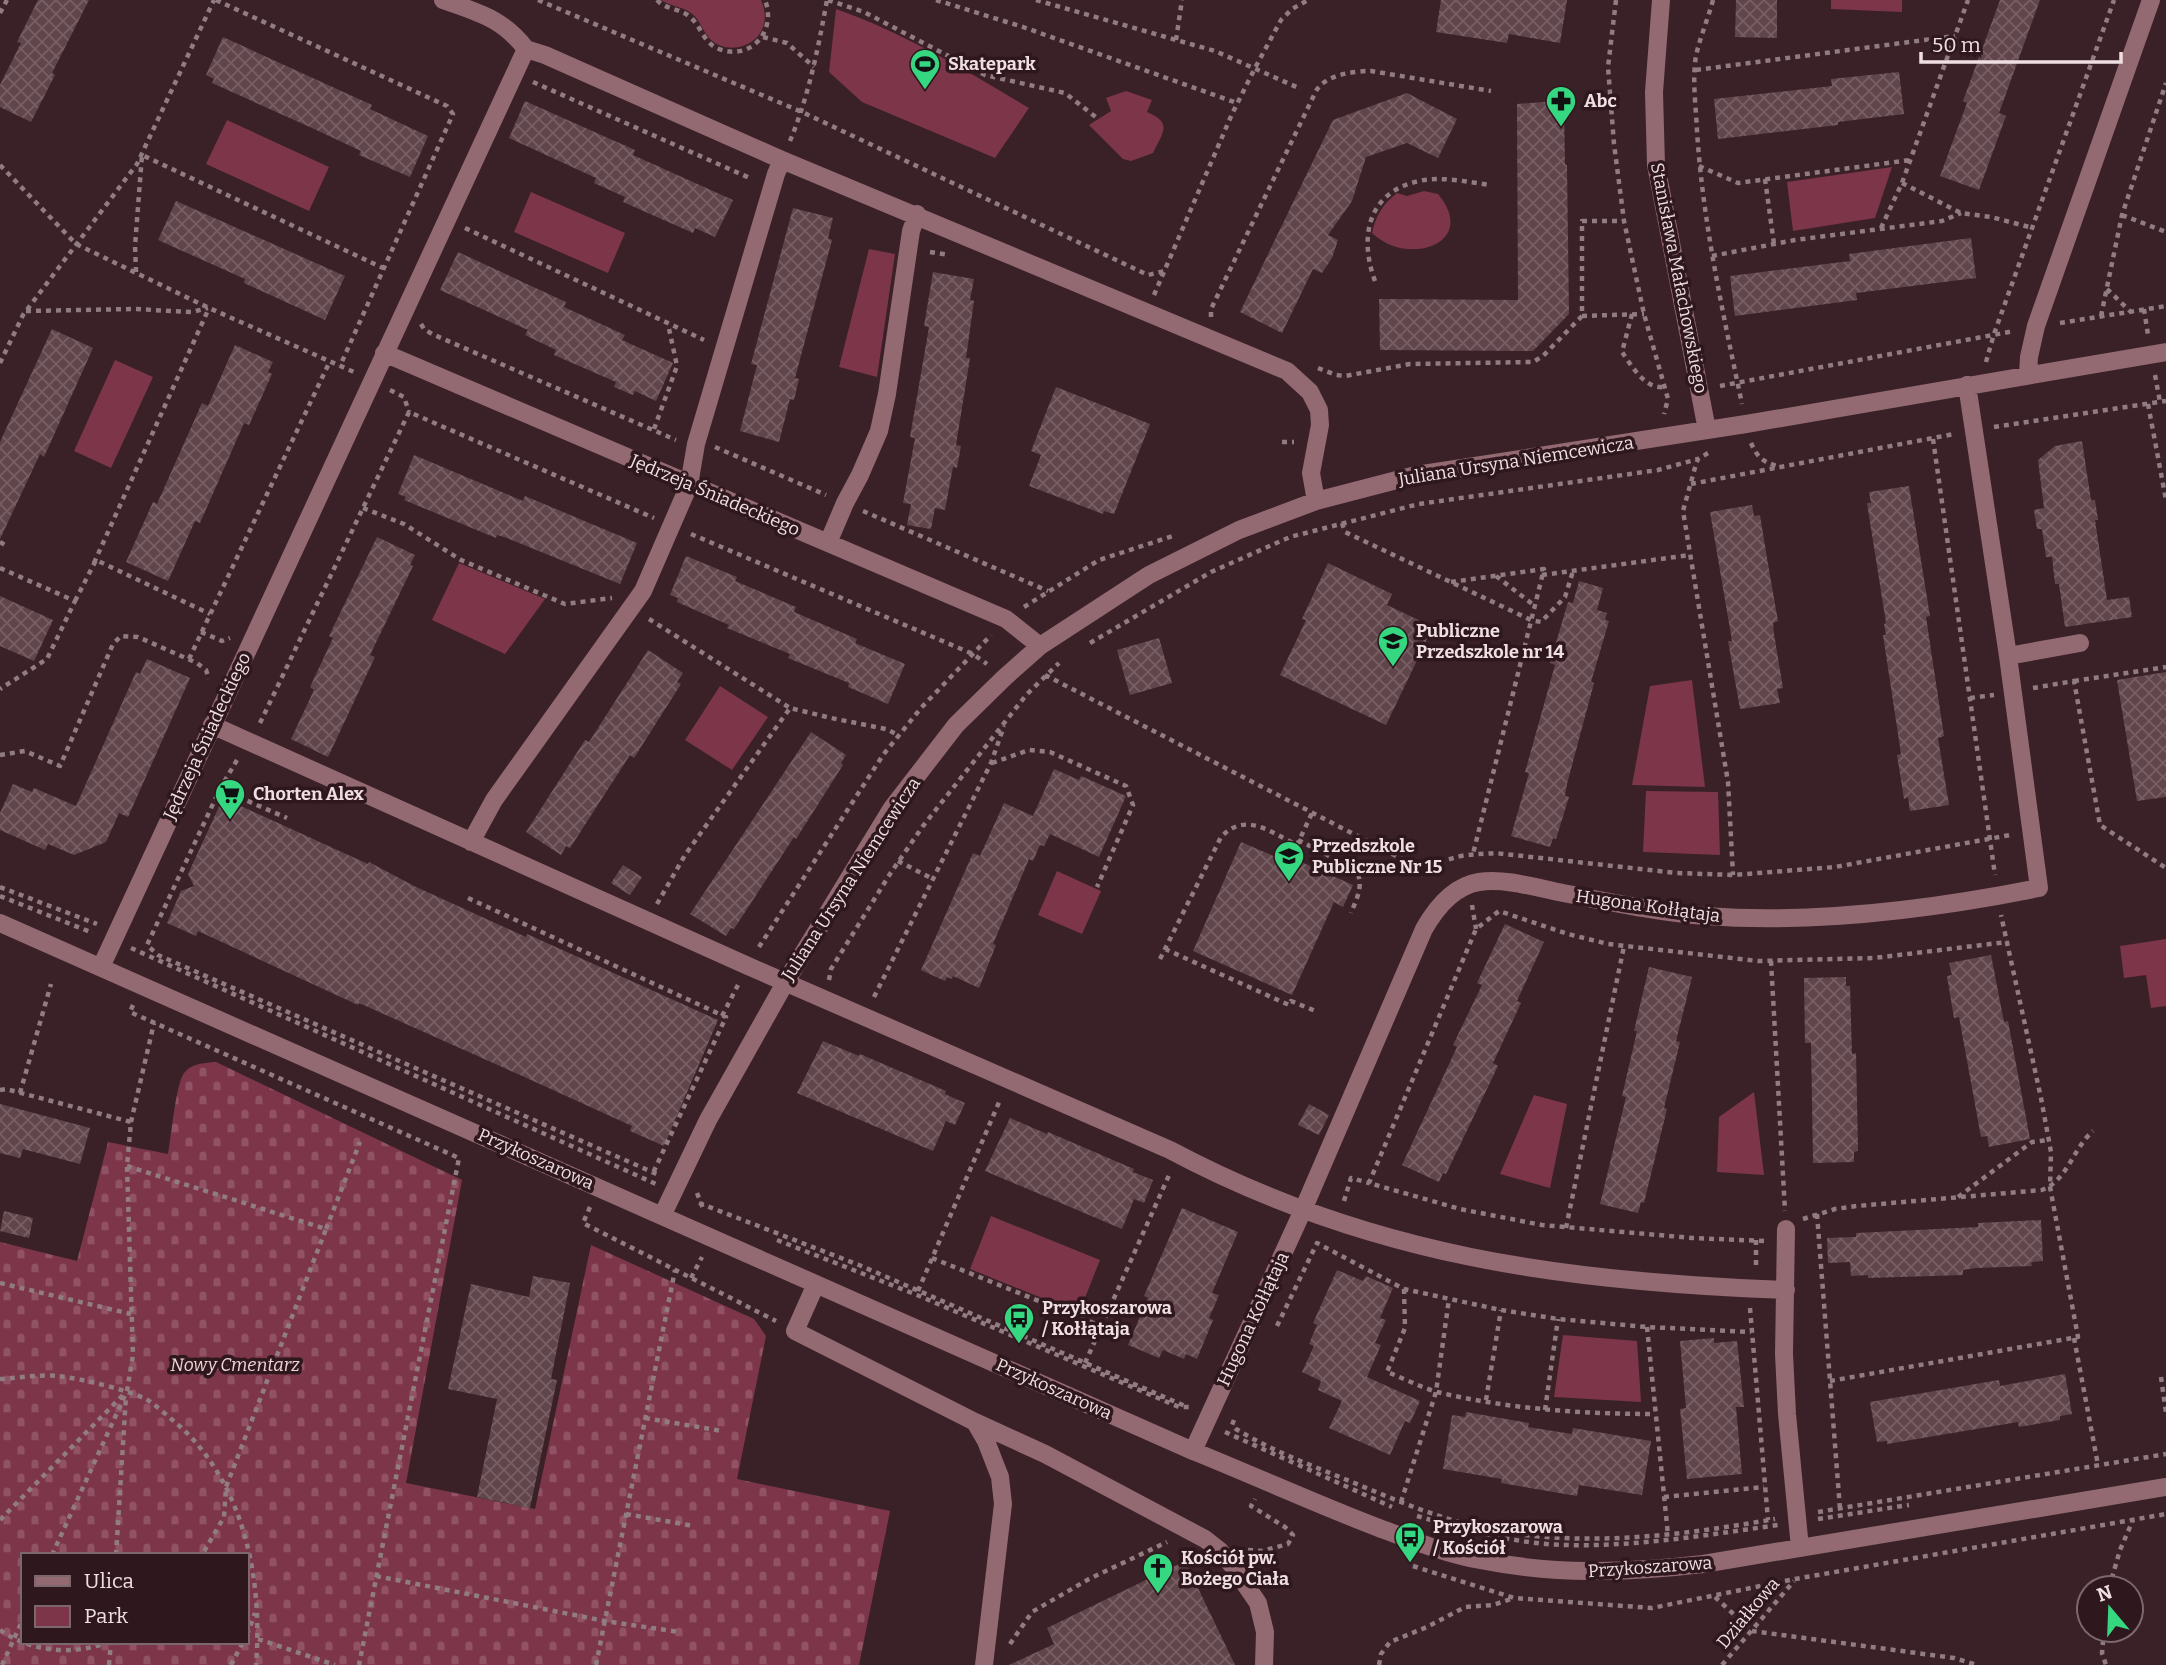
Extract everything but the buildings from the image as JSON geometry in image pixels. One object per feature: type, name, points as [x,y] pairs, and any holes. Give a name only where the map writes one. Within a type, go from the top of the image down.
[{"type":"street","points":[[443,0],[498,22],[513,32],[526,49],[782,160],[917,214],[1287,371],[1310,392],[1319,410],[1320,425],[1311,473],[1316,501]]},
{"type":"street","name":"Stanisława Małachowskiego","points":[[1661,0],[1654,92],[1656,165],[1707,430]]},
{"type":"street","points":[[2028,375],[2036,326],[2151,0]]},
{"type":"street","name":"Jędrzeja Śniadeckiego","points":[[101,967],[526,49]]},
{"type":"street","points":[[471,842],[494,800],[643,591],[689,485],[696,444],[782,160]]},
{"type":"street","points":[[828,543],[860,475],[883,415],[911,231],[917,214]]},
{"type":"street","name":"Juliana Ursyna Niemcewicza","points":[[662,1216],[708,1120],[785,983],[892,808],[956,725],[1004,678],[1040,646],[1149,575],[1239,530],[1316,501],[1416,475],[1707,430],[2166,352]]},
{"type":"street","name":"Jędrzeja Śniadeckiego","points":[[384,353],[1006,619],[1040,646]]},
{"type":"street","name":"Hugona Kołłątaja","points":[[1193,1451],[1303,1210],[1424,929],[1442,903],[1469,885],[1478,882],[1517,884],[1632,906],[1739,918],[1867,912],[1997,896],[2039,888],[1975,430],[1974,384]]},
{"type":"street","points":[[2008,656],[2080,643]]},
{"type":"street","points":[[212,725],[785,983],[1170,1150],[1246,1188],[1303,1210],[1380,1236],[1508,1265],[1582,1276],[1786,1290]]},
{"type":"street","name":"Przykoszarowa","points":[[0,923],[1193,1451],[1439,1549],[1505,1564],[1558,1571],[1626,1572],[1703,1564],[2166,1487]]},
{"type":"street","points":[[1786,1235],[1784,1354],[1800,1548]]},
{"type":"street","points":[[816,1284],[795,1331],[975,1422],[1045,1454],[1189,1531],[1219,1550],[1258,1603],[1265,1632],[1264,1665]]},
{"type":"street","points":[[975,1422],[986,1441],[1000,1477],[1003,1504],[984,1665]]},
{"type":"path","points":[[0,13],[7,0]]},
{"type":"path","points":[[0,363],[26,311],[142,155],[215,0],[451,110],[453,114],[340,366]]},
{"type":"path","points":[[538,0],[802,112],[1149,275],[1165,271]]},
{"type":"path","points":[[657,0],[668,8],[688,15],[706,40],[722,50],[732,52],[747,49],[763,37],[769,16],[765,0]]},
{"type":"path","points":[[782,160],[802,112],[815,68],[827,0],[864,12],[985,75],[1065,93],[1097,118]]},
{"type":"path","points":[[936,0],[1023,27],[1237,103]]},
{"type":"path","points":[[1036,0],[1215,51],[1301,89]]},
{"type":"path","points":[[1176,40],[1182,0]]},
{"type":"path","points":[[1147,312],[1237,103],[1255,68],[1281,20],[1292,9],[1308,0]]},
{"type":"path","points":[[1616,0],[1608,78],[1625,221],[1644,314],[1668,404],[1661,417]]},
{"type":"path","points":[[1713,0],[1696,57],[1699,166],[1712,256],[1738,382],[2036,326],[2166,306]]},
{"type":"path","points":[[1880,229],[1902,183],[1968,0]]},
{"type":"path","points":[[1974,384],[2114,0]]},
{"type":"path","points":[[1696,70],[1955,36]]},
{"type":"path","points":[[763,37],[787,43],[815,68]]},
{"type":"path","points":[[1214,324],[1210,309],[1323,81],[1357,71],[1371,71],[1491,91]]},
{"type":"path","points":[[527,79],[773,188]]},
{"type":"path","points":[[2101,316],[2122,215],[2166,83]]},
{"type":"path","points":[[142,155],[383,268]]},
{"type":"path","points":[[136,272],[135,246],[142,155]]},
{"type":"path","points":[[1699,166],[1738,183],[1910,160]]},
{"type":"path","points":[[0,165],[76,244],[404,397],[410,412],[974,654],[1004,678]]},
{"type":"path","points":[[1765,179],[1774,244]]},
{"type":"path","points":[[1375,281],[1368,262],[1366,244],[1374,215],[1385,198],[1405,185],[1426,180],[1490,185]]},
{"type":"path","points":[[1902,183],[1961,214],[1991,217],[2033,228]]},
{"type":"path","points":[[1712,256],[1774,244],[1942,221],[1961,214]]},
{"type":"path","points":[[2122,215],[2166,232]]},
{"type":"path","points":[[1582,316],[1582,221],[1625,221]]},
{"type":"path","points":[[461,226],[724,350]]},
{"type":"path","points":[[2106,289],[2131,312]]},
{"type":"path","points":[[26,311],[134,309],[192,312],[209,308]]},
{"type":"path","points":[[0,689],[47,659],[94,563],[209,308]]},
{"type":"path","points":[[1632,314],[1622,352],[1643,380],[1657,388],[1665,387]]},
{"type":"path","points":[[1308,364],[1345,376],[1410,364],[1533,362],[1543,356],[1582,316],[1644,314]]},
{"type":"path","points":[[420,317],[424,329],[432,334],[682,442],[709,444],[1049,591]]},
{"type":"path","points":[[654,429],[677,366],[668,323]]},
{"type":"path","points":[[189,659],[330,361]]},
{"type":"path","points":[[1691,484],[1975,430],[2166,401]]},
{"type":"path","points":[[2148,404],[2166,500]]},
{"type":"path","points":[[147,945],[220,789],[260,725],[410,412]]},
{"type":"path","points":[[1830,1381],[2078,1337],[2050,1187],[2048,1140],[1997,896],[1933,439]]},
{"type":"path","points":[[1741,446],[1751,444]]},
{"type":"path","points":[[1084,646],[1211,572],[1290,537],[1419,504],[1658,470],[1720,451]]},
{"type":"path","points":[[1699,459],[1683,511],[1728,782],[1732,875]]},
{"type":"path","points":[[363,508],[404,524],[461,560],[565,604],[618,597],[790,708],[886,729],[898,736]]},
{"type":"path","points":[[1342,523],[1345,531],[1531,620],[1541,622],[1565,597],[1573,571]]},
{"type":"path","points":[[722,1016],[748,966],[831,834],[898,736],[1006,619],[1099,560],[1186,532]]},
{"type":"path","points":[[1542,575],[1690,555]]},
{"type":"path","points":[[94,563],[96,560],[210,614]]},
{"type":"path","points":[[0,568],[75,601]]},
{"type":"path","points":[[1451,582],[1544,569],[1473,854]]},
{"type":"path","points":[[1495,576],[1535,606]]},
{"type":"path","points":[[201,632],[222,640],[234,635]]},
{"type":"path","points":[[0,755],[25,751],[60,766],[113,644],[121,636],[138,637],[189,659],[206,670],[210,682]]},
{"type":"path","points":[[821,998],[830,979],[831,969],[898,862],[953,786],[1006,720],[1044,675],[1063,660]]},
{"type":"path","points":[[1970,698],[2166,667]]},
{"type":"path","points":[[1044,675],[1406,861],[1425,866],[1438,865],[1473,854],[1496,853],[1677,873],[1732,875],[1835,867],[2031,830]]},
{"type":"path","points":[[2074,681],[2100,825],[2166,868]]},
{"type":"path","points":[[654,909],[685,855],[790,708]]},
{"type":"path","points":[[874,997],[991,763],[1006,720]]},
{"type":"path","points":[[991,763],[1030,750],[1050,752],[1125,786],[1133,805],[1097,887]]},
{"type":"path","points":[[220,789],[287,818]]},
{"type":"path","points":[[1160,959],[1221,838],[1226,833],[1243,824],[1256,825],[1297,845],[1312,813]]},
{"type":"path","points":[[1298,840],[1355,869],[1359,875],[1360,887],[1351,913]]},
{"type":"path","points":[[898,862],[933,880]]},
{"type":"path","points":[[0,887],[674,1187],[697,1192]]},
{"type":"path","points":[[0,896],[147,945],[158,955],[653,1173],[700,1203]]},
{"type":"path","points":[[468,898],[726,1017],[653,1173]]},
{"type":"path","points":[[1786,1235],[1693,1238],[1566,1228],[1460,1209],[1369,1183],[1476,929],[1499,911],[1568,934],[1623,946],[1771,961],[1874,958],[2007,943]]},
{"type":"path","points":[[1566,1228],[1623,946]]},
{"type":"path","points":[[1165,948],[1289,1006],[1291,1001],[1318,1012]]},
{"type":"path","points":[[1771,961],[1786,1235]]},
{"type":"path","points":[[20,1093],[51,984]]},
{"type":"path","points":[[130,1012],[459,1158],[359,1665]]},
{"type":"path","points":[[116,1553],[127,1391],[133,1354],[127,1166],[131,1122],[154,1023]]},
{"type":"path","points":[[0,1090],[6,1089],[131,1122]]},
{"type":"path","points":[[918,1293],[1004,1092]]},
{"type":"path","points":[[1786,1235],[1794,1223],[1817,1214],[1857,1206],[2030,1192],[2050,1187],[2073,1158],[2082,1140],[2093,1131]]},
{"type":"path","points":[[1958,1198],[2032,1142],[2048,1140]]},
{"type":"path","points":[[203,1553],[224,1517],[226,1487],[360,1142]]},
{"type":"path","points":[[127,1166],[326,1229]]},
{"type":"path","points":[[1085,1364],[1174,1166]]},
{"type":"path","points":[[699,1184],[697,1192],[702,1210],[918,1293],[1085,1364],[1187,1408],[1238,1440],[1395,1508]]},
{"type":"path","points":[[1817,1214],[1840,1509]]},
{"type":"path","points":[[583,1223],[795,1331]]},
{"type":"path","points":[[1277,1327],[1317,1243],[1404,1289],[1501,1310],[1558,1319],[1647,1327],[1751,1332]]},
{"type":"path","points":[[932,1258],[1101,1326]]},
{"type":"path","points":[[596,1665],[675,1270]]},
{"type":"path","points":[[0,1283],[131,1314]]},
{"type":"path","points":[[1750,1288],[1751,1332],[1768,1520]]},
{"type":"path","points":[[1404,1289],[1405,1328],[1387,1372],[1436,1392],[1545,1410],[1656,1414]]},
{"type":"path","points":[[1401,1502],[1436,1392],[1449,1299]]},
{"type":"path","points":[[1486,1400],[1501,1310]]},
{"type":"path","points":[[1545,1410],[1558,1319]]},
{"type":"path","points":[[1647,1327],[1668,1535]]},
{"type":"path","points":[[2074,1338],[2098,1465]]},
{"type":"path","points":[[0,1379],[58,1376],[127,1391],[149,1401],[192,1437],[226,1487],[241,1523],[252,1562],[257,1608],[256,1665]]},
{"type":"path","points":[[2161,1377],[2166,1413]]},
{"type":"path","points":[[0,1520],[127,1391]]},
{"type":"path","points":[[53,1553],[127,1391]]},
{"type":"path","points":[[1187,1408],[1196,1404]]},
{"type":"path","points":[[1236,1415],[1232,1425],[1245,1435],[1276,1451],[1401,1502],[1478,1527],[1541,1537],[1621,1539],[1768,1520],[1796,1519],[1840,1509],[2166,1454]]},
{"type":"path","points":[[645,1419],[722,1431]]},
{"type":"path","points":[[1664,1497],[1764,1487]]},
{"type":"path","points":[[2113,1574],[2120,1550],[2147,1490]]},
{"type":"path","points":[[1407,1513],[1475,1533],[1562,1545],[1658,1542],[1796,1519],[1917,1504]]},
{"type":"path","points":[[1251,1506],[1293,1535],[1288,1544],[1268,1549]]},
{"type":"path","points":[[626,1514],[694,1526]]},
{"type":"path","points":[[1006,1652],[1016,1632],[1032,1612],[1089,1579],[1189,1531]]},
{"type":"path","points":[[376,1576],[605,1621],[679,1632]]},
{"type":"path","name":"Działkowa","points":[[1722,1665],[1752,1631],[1775,1599],[1795,1579]]},
{"type":"path","points":[[1714,1597],[1752,1631],[1954,1658],[1977,1665]]},
{"type":"path","points":[[1379,1665],[1381,1654],[1390,1642],[1465,1607],[1493,1605],[1514,1598]]},
{"type":"path","points":[[248,1632],[257,1608]]},
{"type":"path","points":[[2,1665],[21,1623]]},
{"type":"path","points":[[0,1630],[21,1643]]},
{"type":"path","points":[[258,1639],[335,1665]]},
{"type":"path","points":[[25,1644],[39,1649],[65,1650],[94,1648],[104,1644]]},
{"type":"path","points":[[109,1644],[109,1665]]},
{"type":"path","points":[[230,1665],[242,1644]]},
{"type":"path","points":[[2103,1644],[2102,1653],[2106,1665]]},
{"type":"green space","points":[[661,0],[761,0],[765,14],[764,23],[761,32],[753,41],[741,47],[721,46],[710,39],[691,13]]},
{"type":"green space","points":[[1831,0],[1902,0],[1902,12],[1831,9]]},
{"type":"green space","name":"Skatepark","points":[[836,9],[910,41],[1029,108],[995,158],[862,102],[829,72]]},
{"type":"green space","points":[[1126,91],[1152,100],[1147,112],[1160,120],[1164,129],[1153,153],[1131,161],[1123,159],[1089,125],[1111,111],[1106,98]]},
{"type":"green space","points":[[227,120],[329,167],[309,211],[206,164]]},
{"type":"green space","points":[[1892,167],[1875,218],[1793,231],[1787,182]]},
{"type":"green space","points":[[1424,191],[1438,194],[1448,211],[1450,226],[1445,237],[1434,245],[1420,249],[1404,249],[1387,243],[1372,233],[1381,210],[1397,193],[1407,196]]},
{"type":"green space","points":[[531,192],[625,233],[608,273],[514,232]]},
{"type":"green space","points":[[869,249],[895,254],[877,377],[839,367]]},
{"type":"green space","points":[[115,360],[153,377],[111,468],[74,451]]},
{"type":"green space","points":[[459,563],[545,599],[505,654],[432,620]]},
{"type":"green space","points":[[1692,680],[1705,787],[1632,785],[1650,686]]},
{"type":"green space","points":[[720,686],[768,717],[732,770],[685,740]]},
{"type":"green space","points":[[1646,791],[1718,792],[1720,855],[1643,852]]},
{"type":"green space","points":[[1057,871],[1101,891],[1082,934],[1038,915]]},
{"type":"green space","points":[[2166,939],[2166,1006],[2151,1008],[2146,975],[2124,978],[2120,946]]},
{"type":"green space","name":"Nowy Cmentarz","points":[[216,1062],[462,1180],[406,1483],[535,1509],[591,1245],[754,1319],[766,1336],[737,1479],[890,1511],[859,1665],[0,1665],[0,1242],[77,1261],[108,1142],[168,1154],[176,1098],[182,1077],[191,1067]]},
{"type":"green space","points":[[1754,1092],[1764,1175],[1717,1172],[1719,1117]]},
{"type":"green space","points":[[1534,1095],[1567,1104],[1550,1188],[1500,1174]]},
{"type":"green space","points":[[991,1216],[1100,1260],[1079,1313],[970,1269]]},
{"type":"green space","points":[[1563,1335],[1637,1341],[1641,1402],[1554,1397]]},
{"type":"place","name":"Skatepark","points":[[925,91]]},
{"type":"place","name":"Abc","points":[[1561,128]]},
{"type":"place","name":"Publiczne Przedszkole nr 14","points":[[1393,668]]},
{"type":"place","name":"Chorten Alex","points":[[230,821]]},
{"type":"place","name":"Przedszkole Publiczne Nr 15","points":[[1289,883]]},
{"type":"place","name":"Przykoszarowa / Kołłątaja","points":[[1019,1345]]},
{"type":"place","name":"Przykoszarowa / Kościół","points":[[1410,1564]]},
{"type":"place","name":"Kościół pw. Bożego Ciała","points":[[1158,1595]]}]
